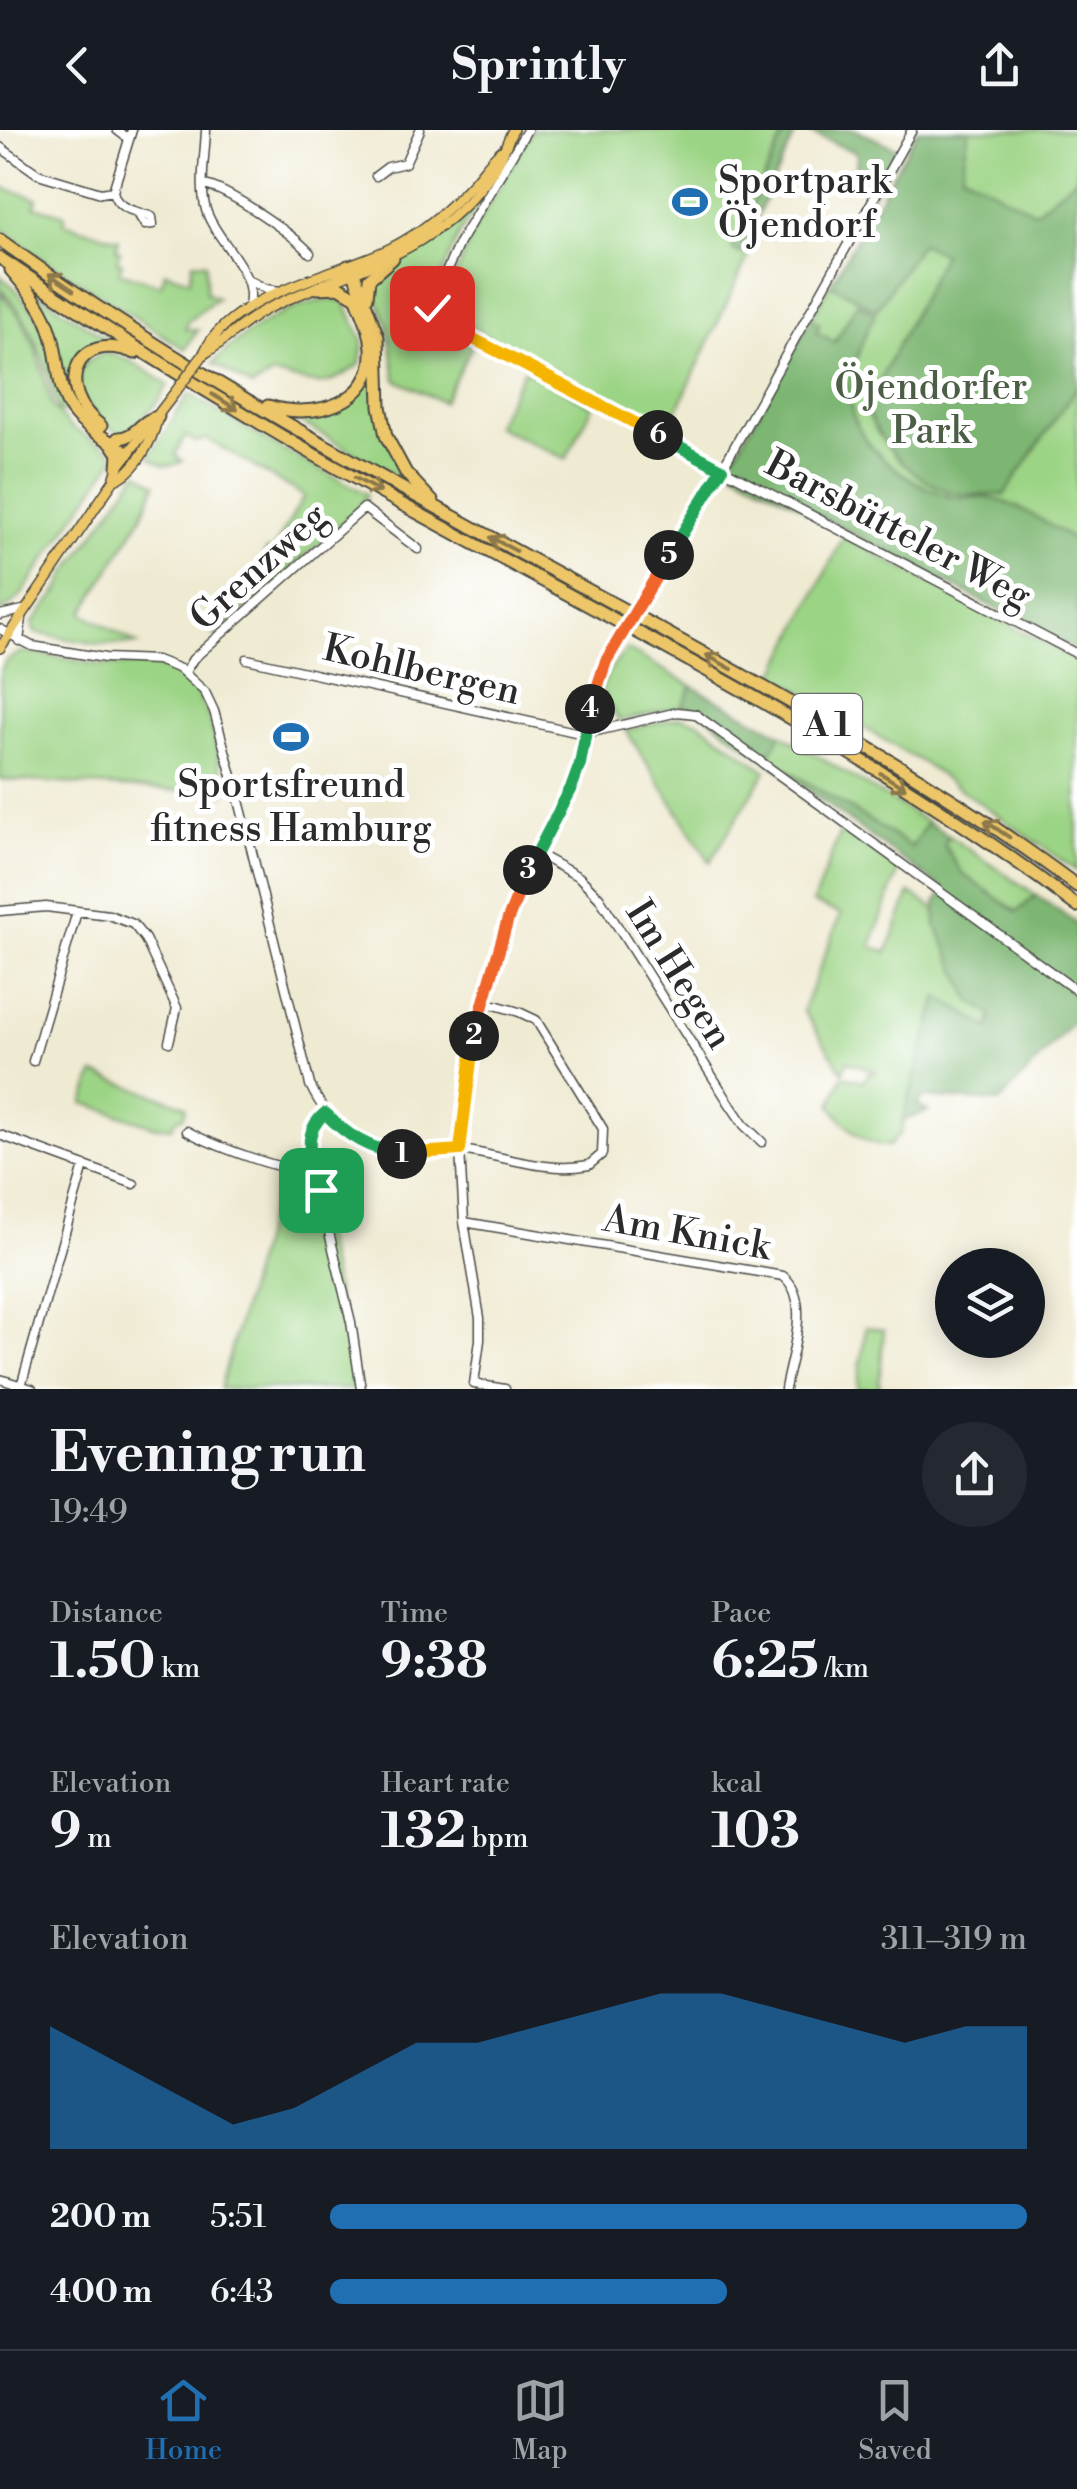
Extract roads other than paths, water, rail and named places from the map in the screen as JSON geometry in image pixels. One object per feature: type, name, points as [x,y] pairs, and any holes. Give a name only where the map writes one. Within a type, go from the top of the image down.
[{"type":"highway","name":"A 1","points":[[0,240],[123,323],[246,398],[856,741],[1001,832],[1077,886]]},
{"type":"highway","points":[[392,258],[369,279],[366,287],[380,345],[380,406],[386,436],[400,464],[439,509]]},
{"type":"highway","points":[[1,259],[44,312],[70,408],[82,421],[134,455]]},
{"type":"highway","name":"A 1","points":[[1,259],[166,367],[344,472],[810,730],[979,836],[1077,906]]},
{"type":"highway","points":[[350,272],[369,306]]},
{"type":"highway","points":[[246,398],[298,413],[322,411],[348,397],[365,378],[372,357],[368,326],[350,272]]},
{"type":"highway","points":[[317,288],[339,287],[356,297]]},
{"type":"highway","points":[[116,473],[119,454],[114,440],[78,401],[73,383],[80,361],[92,351],[113,347],[166,367]]},
{"type":"highway","points":[[114,440],[128,437],[148,418],[158,417]]},
{"type":"main road","points":[[204,354],[280,291],[392,258],[420,243],[458,213],[493,171],[513,130]]},
{"type":"main road","points":[[0,652],[4,632],[116,473],[134,455],[209,342],[248,308],[317,288],[415,234],[448,209],[502,151]]},
{"type":"street","points":[[117,130],[131,135],[113,191],[122,207],[137,212]]},
{"type":"street","points":[[206,130],[203,198],[213,228],[266,305]]},
{"type":"street","points":[[376,176],[388,167],[404,163],[420,130]]},
{"type":"street","name":"Barsbütteler Weg","points":[[527,130],[460,243],[432,312],[436,320],[1077,654]]},
{"type":"street","points":[[505,1389],[474,1384],[480,1318],[464,1222],[460,1150],[481,1002],[514,902],[572,786],[600,676],[722,469],[912,130]]},
{"type":"street","points":[[0,147],[38,174],[102,193],[113,191]]},
{"type":"street","points":[[203,185],[224,192],[299,240],[310,253]]},
{"type":"street","points":[[256,288],[280,291]]},
{"type":"street","points":[[248,308],[256,288]]},
{"type":"street","name":"Grenzweg","points":[[186,672],[193,660],[364,508],[418,549]]},
{"type":"street","points":[[0,615],[23,610],[19,642]]},
{"type":"street","points":[[4,632],[19,642],[91,656],[153,658],[186,672],[205,692],[214,711],[310,1085],[325,1113],[352,1137],[377,1150],[409,1155],[460,1150],[574,1168],[589,1165],[602,1154],[601,1125],[536,1020],[481,1002]]},
{"type":"street","name":"Kohlbergen","points":[[247,659],[584,734]]},
{"type":"street","points":[[584,734],[678,712],[701,717],[1077,991]]},
{"type":"street","name":"Im Hegen","points":[[536,853],[586,882],[599,897],[731,1106],[762,1142]]},
{"type":"street","points":[[0,912],[46,907],[122,919],[142,933],[177,1008],[168,1042]]},
{"type":"street","points":[[33,1061],[78,912]]},
{"type":"street","points":[[325,1113],[310,1128],[309,1147],[351,1322],[360,1389]]},
{"type":"street","points":[[187,1131],[244,1155],[303,1172],[314,1171]]},
{"type":"street","points":[[0,1136],[134,1184]]},
{"type":"street","points":[[22,1386],[84,1166]]},
{"type":"street","name":"Am Knick","points":[[464,1222],[783,1276],[796,1292],[798,1313],[785,1389]]},
{"type":"street","points":[[0,1380],[32,1389]]},
{"type":"place","name":"Sportpark Öjendorf","points":[[690,202]]},
{"type":"place","name":"Sportsfreund fitness Hamburg","points":[[291,737]]},
{"type":"park label","name":"Öjendorfer Park","points":[[931,408]]}]
